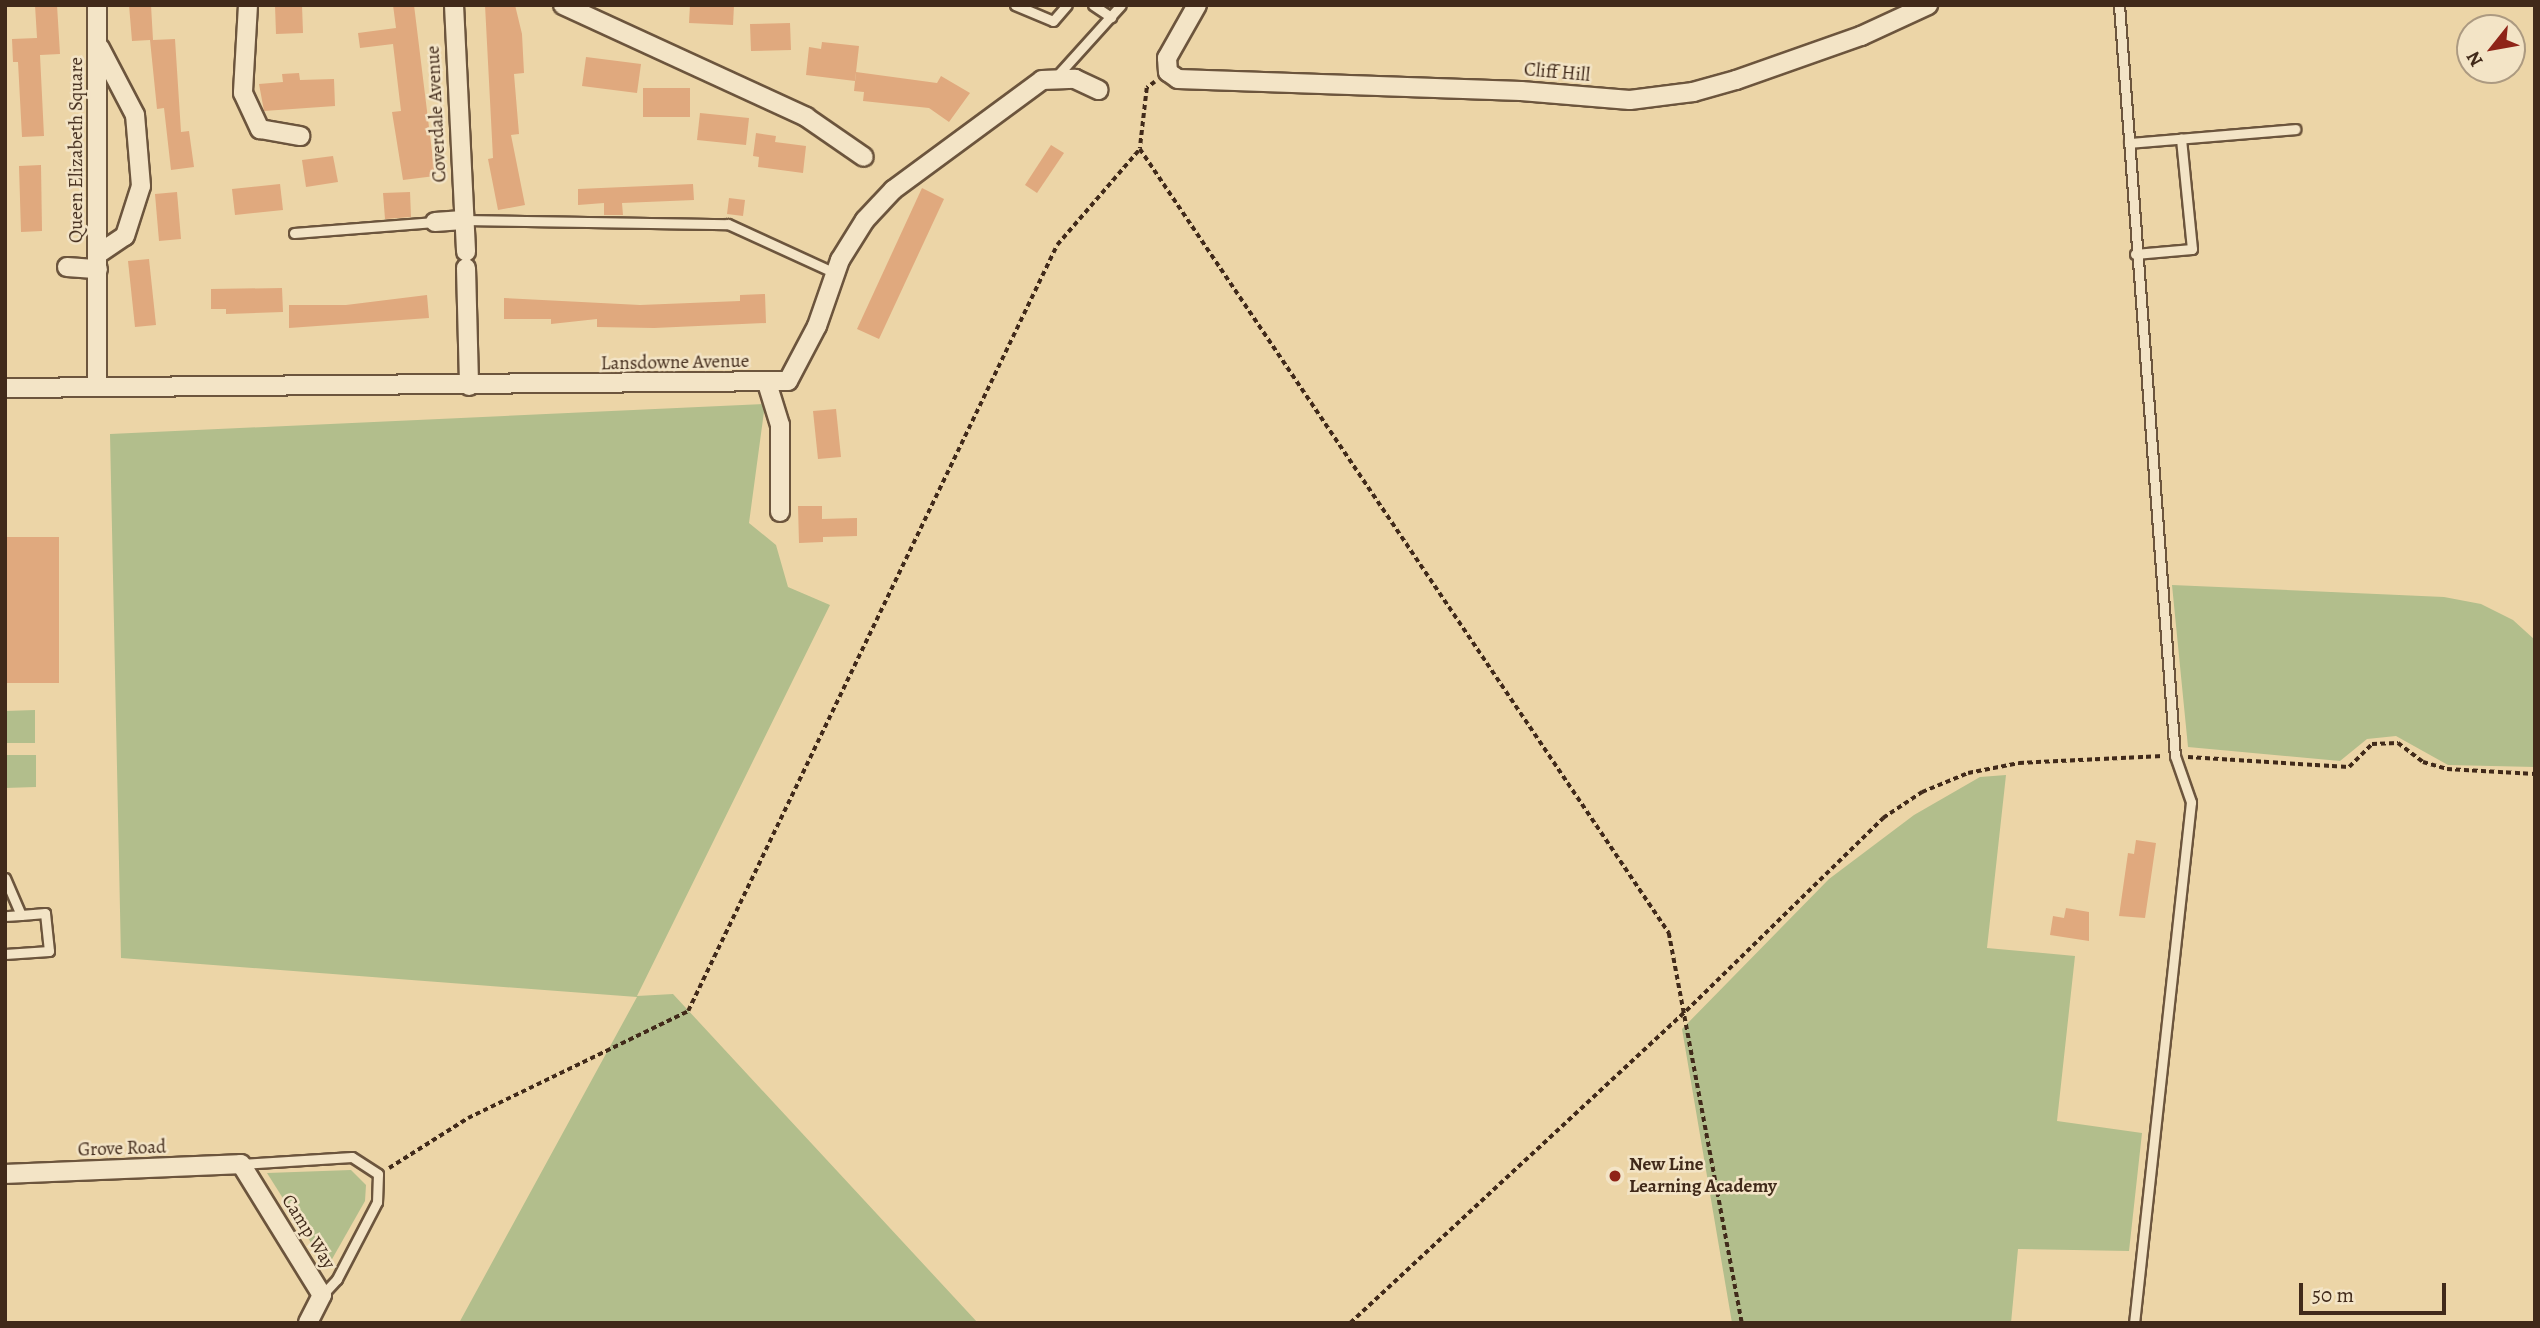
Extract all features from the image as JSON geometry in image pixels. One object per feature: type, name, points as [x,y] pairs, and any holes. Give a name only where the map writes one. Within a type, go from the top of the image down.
[{"type":"street","name":"Queen Elizabeth Square","points":[[97,5],[97,387]]},
{"type":"street","points":[[248,5],[243,93],[260,129],[300,136]]},
{"type":"street","name":"Coverdale Avenue","points":[[454,5],[469,386]]},
{"type":"street","points":[[562,5],[806,117],[863,157]]},
{"type":"street","points":[[1168,72],[1167,58],[1197,5]]},
{"type":"street","name":"Cliff Hill","points":[[1168,72],[1189,81],[1521,91],[1650,100],[1704,89],[1821,52],[1928,5]]},
{"type":"street","name":"Queen Elizabeth Square","points":[[67,267],[98,261],[125,236],[141,186],[135,115],[99,45]]},
{"type":"street","points":[[1055,78],[1075,79],[1099,90]]},
{"type":"street","name":"Lansdowne Avenue","points":[[97,387],[469,386],[788,381],[817,326],[835,273],[865,220],[893,190],[1042,80],[1055,78]]},
{"type":"street","points":[[435,222],[463,220]]},
{"type":"street","points":[[767,383],[780,425],[780,512]]},
{"type":"street","points":[[5,388],[97,387]]},
{"type":"street","name":"Grove Road","points":[[5,1174],[241,1164]]},
{"type":"street","name":"Camp Way","points":[[241,1164],[322,1296],[308,1323]]},
{"type":"lane","points":[[1015,5],[1053,20],[1067,5]]},
{"type":"lane","points":[[1093,5],[1111,17]]},
{"type":"lane","points":[[1055,78],[1121,5]]},
{"type":"lane","points":[[2119,5],[2135,254],[2175,755],[2191,802],[2134,1323]]},
{"type":"lane","points":[[2129,143],[2295,129]]},
{"type":"lane","points":[[2135,254],[2192,250],[2181,139]]},
{"type":"lane","points":[[463,220],[728,224],[835,273]]},
{"type":"lane","points":[[294,233],[435,222]]},
{"type":"lane","points":[[5,878],[21,915]]},
{"type":"lane","points":[[5,916],[45,914],[49,951],[5,954]]},
{"type":"lane","points":[[241,1164],[352,1157],[378,1174],[377,1202],[337,1279],[322,1296]]},
{"type":"path","points":[[378,1174],[468,1118],[688,1011],[1057,245],[1140,149],[1147,88],[1168,72]]},
{"type":"path","points":[[1140,149],[1669,933],[1686,1011],[1742,1323]]},
{"type":"path","points":[[1350,1323],[1686,1011],[1829,867],[1884,818],[1922,793],[1968,774],[2019,763],[2175,755],[2349,767],[2372,744],[2398,743],[2423,762],[2447,769],[2535,774]]},
{"type":"green space","points":[[765,404],[749,523],[776,545],[788,587],[830,605],[637,996],[673,994],[978,1323],[459,1323],[637,997],[121,958],[110,434]]},
{"type":"green space","points":[[2172,585],[2444,597],[2481,604],[2513,620],[2535,640],[2535,767],[2448,765],[2396,736],[2367,739],[2340,761],[2188,747]]},
{"type":"green space","points":[[35,710],[35,743],[5,743],[5,711]]},
{"type":"green space","points":[[5,755],[36,755],[36,787],[5,788]]},
{"type":"green space","points":[[2006,775],[1987,948],[2075,956],[2057,1121],[2142,1133],[2129,1251],[2018,1249],[2011,1323],[1732,1323],[1682,1029],[1829,879],[1914,815],[1980,777]]},
{"type":"green space","points":[[351,1170],[366,1185],[365,1201],[327,1268],[267,1173]]},
{"type":"building","points":[[35,5],[57,5],[60,54],[40,55],[44,136],[22,137],[18,62],[13,62],[12,39],[37,38]]},
{"type":"building","points":[[129,5],[151,5],[153,40],[175,39],[181,132],[189,131],[194,167],[171,170],[164,108],[157,109],[150,40],[132,41]]},
{"type":"building","points":[[275,5],[302,5],[303,33],[276,34]]},
{"type":"building","points":[[393,5],[414,5],[435,176],[403,180],[392,112],[401,111],[393,44],[360,48],[358,33],[396,28]]},
{"type":"building","points":[[485,5],[515,5],[522,34],[524,73],[514,74],[519,134],[511,135],[525,205],[498,210],[488,159],[493,158]]},
{"type":"building","points":[[690,5],[734,5],[733,25],[689,23]]},
{"type":"building","points":[[790,23],[791,50],[751,51],[750,24]]},
{"type":"building","points":[[822,42],[859,46],[855,81],[806,75],[809,47],[821,49]]},
{"type":"building","points":[[586,57],[641,64],[637,93],[582,86]]},
{"type":"building","points":[[856,72],[937,83],[941,76],[970,93],[949,122],[929,108],[863,101],[864,92],[854,91]]},
{"type":"building","points":[[299,73],[300,80],[334,79],[335,106],[264,111],[259,84],[283,82],[282,74]]},
{"type":"building","points":[[643,88],[690,88],[690,117],[643,117]]},
{"type":"building","points":[[700,113],[749,118],[746,145],[697,140]]},
{"type":"building","points":[[756,133],[776,136],[775,142],[806,146],[803,173],[758,167],[759,157],[753,156]]},
{"type":"building","points":[[1051,145],[1064,153],[1037,193],[1025,185]]},
{"type":"building","points":[[333,156],[338,182],[306,187],[302,160]]},
{"type":"building","points":[[41,165],[42,231],[21,232],[19,166]]},
{"type":"building","points":[[280,184],[283,210],[235,215],[232,189]]},
{"type":"building","points":[[693,184],[694,200],[622,203],[623,215],[604,215],[604,203],[578,205],[578,189]]},
{"type":"building","points":[[922,188],[944,199],[879,339],[857,329]]},
{"type":"building","points":[[177,192],[181,239],[159,241],[155,194]]},
{"type":"building","points":[[410,192],[411,217],[385,219],[383,193]]},
{"type":"building","points":[[729,198],[745,200],[743,216],[727,214]]},
{"type":"building","points":[[149,259],[156,325],[135,327],[128,261]]},
{"type":"building","points":[[282,288],[283,312],[226,314],[226,309],[211,309],[211,289]]},
{"type":"building","points":[[765,294],[766,323],[654,328],[597,327],[597,319],[551,324],[551,319],[504,319],[504,298],[640,305],[740,301],[740,295]]},
{"type":"building","points":[[427,295],[429,318],[289,328],[289,305],[346,305]]},
{"type":"building","points":[[836,409],[841,457],[818,459],[813,411]]},
{"type":"building","points":[[798,506],[822,506],[822,519],[857,518],[857,536],[823,537],[823,542],[799,543]]},
{"type":"building","points":[[5,537],[59,537],[59,683],[5,683]]},
{"type":"building","points":[[2136,840],[2156,843],[2145,918],[2119,916],[2128,853],[2134,854]]},
{"type":"building","points":[[2066,908],[2089,912],[2089,941],[2050,935],[2053,916],[2064,918]]},
{"type":"place","name":"New Line Learning Academy","points":[[1615,1176]]}]
